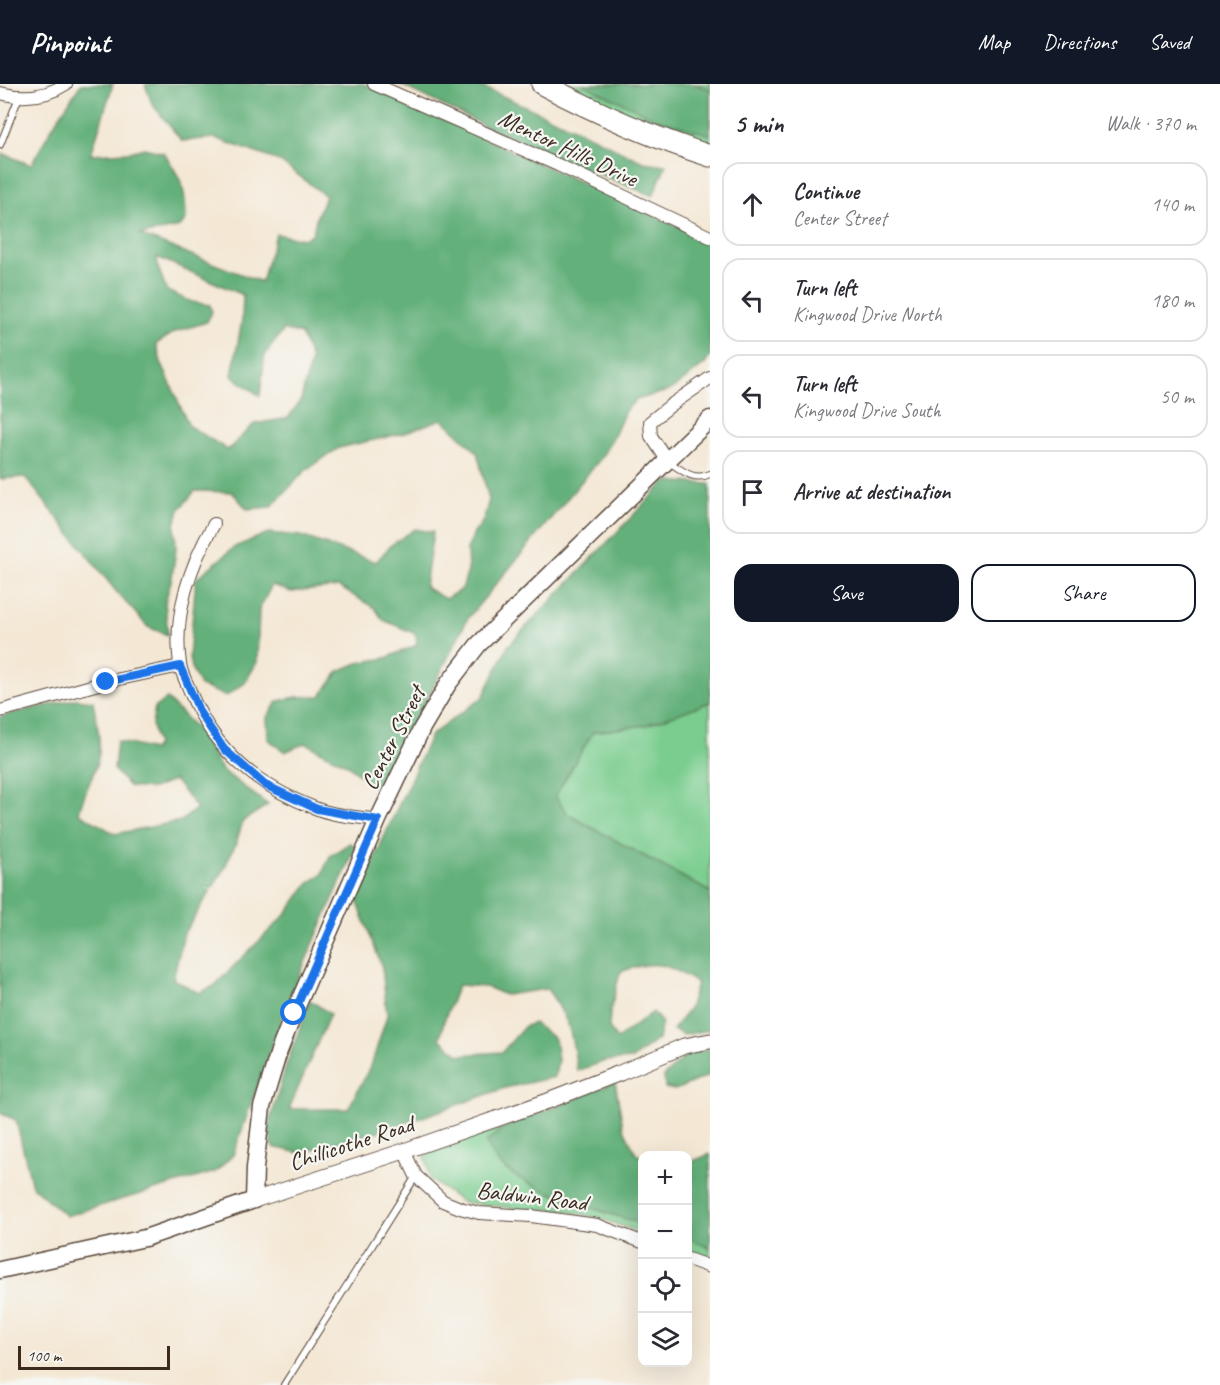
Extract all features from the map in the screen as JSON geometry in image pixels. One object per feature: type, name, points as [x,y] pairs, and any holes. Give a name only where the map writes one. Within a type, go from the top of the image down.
[{"type":"highway","points":[[542,84],[611,120],[710,156]]},
{"type":"main road","name":"Center Street","points":[[254,1200],[262,1107],[269,1079],[294,1013],[378,820],[422,728],[448,684],[478,645],[710,419]]},
{"type":"main road","name":"Chillicothe Road","points":[[0,1270],[145,1238],[254,1200]]},
{"type":"street","points":[[0,93],[19,97],[42,94],[57,90],[66,84]]},
{"type":"street","name":"Mentor Hills Drive","points":[[375,84],[558,165],[710,237]]},
{"type":"street","points":[[667,460],[651,436],[650,422],[670,405],[710,378]]},
{"type":"street","points":[[214,524],[195,563],[184,595],[179,637],[180,666],[200,713],[224,749],[265,785],[317,809],[378,820]]},
{"type":"street","points":[[0,711],[106,682],[180,666]]},
{"type":"street","name":"Chillicothe Road","points":[[254,1200],[404,1151],[577,1090],[684,1046],[710,1041]]},
{"type":"street","name":"Baldwin Road","points":[[404,1151],[416,1176],[443,1201],[460,1208],[479,1213],[531,1216],[597,1225],[638,1240]]},
{"type":"street","points":[[692,1261],[710,1267]]},
{"type":"lane","points":[[1,142],[19,97]]},
{"type":"lane","points":[[667,460],[692,476],[710,474]]},
{"type":"lane","points":[[284,1385],[416,1176]]},
{"type":"green space","points":[[81,84],[113,84],[91,154],[130,152],[144,148],[164,153],[175,170],[184,192],[186,220],[180,227],[140,235],[261,282],[276,234],[304,239],[313,233],[317,215],[326,196],[279,161],[215,138],[182,141],[152,104],[145,84],[364,84],[710,241],[710,356],[705,364],[671,390],[636,400],[625,411],[601,458],[468,618],[380,792],[348,765],[305,743],[285,752],[268,739],[267,717],[278,701],[321,696],[339,671],[358,663],[386,658],[417,645],[416,634],[383,620],[375,608],[339,587],[291,592],[272,585],[259,610],[257,662],[245,683],[226,696],[200,686],[192,670],[189,657],[196,579],[235,547],[268,533],[301,536],[376,562],[391,545],[415,529],[433,532],[425,587],[445,599],[462,589],[468,571],[467,550],[474,533],[483,521],[489,500],[477,452],[442,419],[404,433],[339,448],[306,470],[271,507],[247,509],[232,492],[195,491],[179,510],[175,525],[176,549],[165,602],[168,635],[148,627],[115,590],[25,477],[0,479],[0,161],[4,154],[31,165]],"holes":[[[157,257],[243,295],[242,320],[232,376],[260,396],[265,354],[284,330],[301,334],[311,359],[301,400],[288,418],[254,424],[228,450],[189,426],[161,362],[156,344],[175,332],[207,322],[212,312],[210,305],[192,302],[167,291],[158,267]]]},
{"type":"green space","points":[[399,84],[476,84],[643,162],[666,165],[653,196],[512,139]]},
{"type":"green space","points":[[554,84],[710,84],[710,148]]},
{"type":"green space","points":[[582,84],[693,84],[710,89],[710,135],[657,119]]},
{"type":"green space","points":[[666,481],[710,484],[710,702],[646,725],[593,732],[555,796],[567,814],[710,892],[710,1030],[684,1035],[673,1030],[689,1009],[697,983],[661,965],[643,965],[620,972],[610,1013],[609,1028],[617,1039],[653,1012],[662,1023],[658,1039],[632,1059],[605,1061],[577,1071],[569,1027],[547,989],[505,995],[486,987],[458,985],[444,1021],[440,1039],[460,1055],[502,1052],[525,1026],[534,1023],[555,1039],[558,1060],[555,1077],[505,1088],[394,1127],[300,1153],[273,1147],[268,1128],[286,1066],[310,1000],[330,1014],[289,1109],[348,1109],[372,1063],[387,1016],[382,967],[356,898],[431,735],[483,697],[508,646]]},
{"type":"green space","points":[[75,699],[93,701],[99,740],[99,756],[79,813],[115,834],[181,821],[197,808],[174,780],[153,789],[130,787],[114,770],[117,741],[153,750],[157,745],[152,726],[155,707],[167,699],[200,732],[222,770],[268,805],[243,821],[223,871],[184,933],[173,979],[199,993],[214,986],[287,913],[307,885],[322,874],[330,856],[350,843],[356,847],[287,1003],[233,1155],[215,1172],[66,1216],[32,1186],[16,1120],[0,1113],[0,717]]},
{"type":"green space","points":[[710,702],[710,892],[567,814],[555,796],[592,732],[646,725]]},
{"type":"green space","points":[[710,1049],[710,1075],[675,1090],[665,1088],[664,1076],[689,1053]]},
{"type":"green space","points":[[615,1082],[623,1127],[638,1155],[638,1223],[545,1191],[510,1173],[499,1163],[486,1143],[503,1128]]},
{"type":"green space","points":[[503,1128],[486,1143],[499,1163],[510,1173],[545,1191],[638,1223],[638,1232],[599,1218],[561,1210],[521,1209],[462,1202],[431,1180],[425,1156],[442,1143]]},
{"type":"green space","points":[[710,1154],[710,1248],[692,1240],[692,1161]]},
{"type":"green space","points":[[692,1240],[710,1248],[710,1260],[692,1253]]},
{"type":"route","points":[[106,682],[180,666],[200,713],[224,749],[265,785],[317,809],[378,820],[294,1013]]}]
